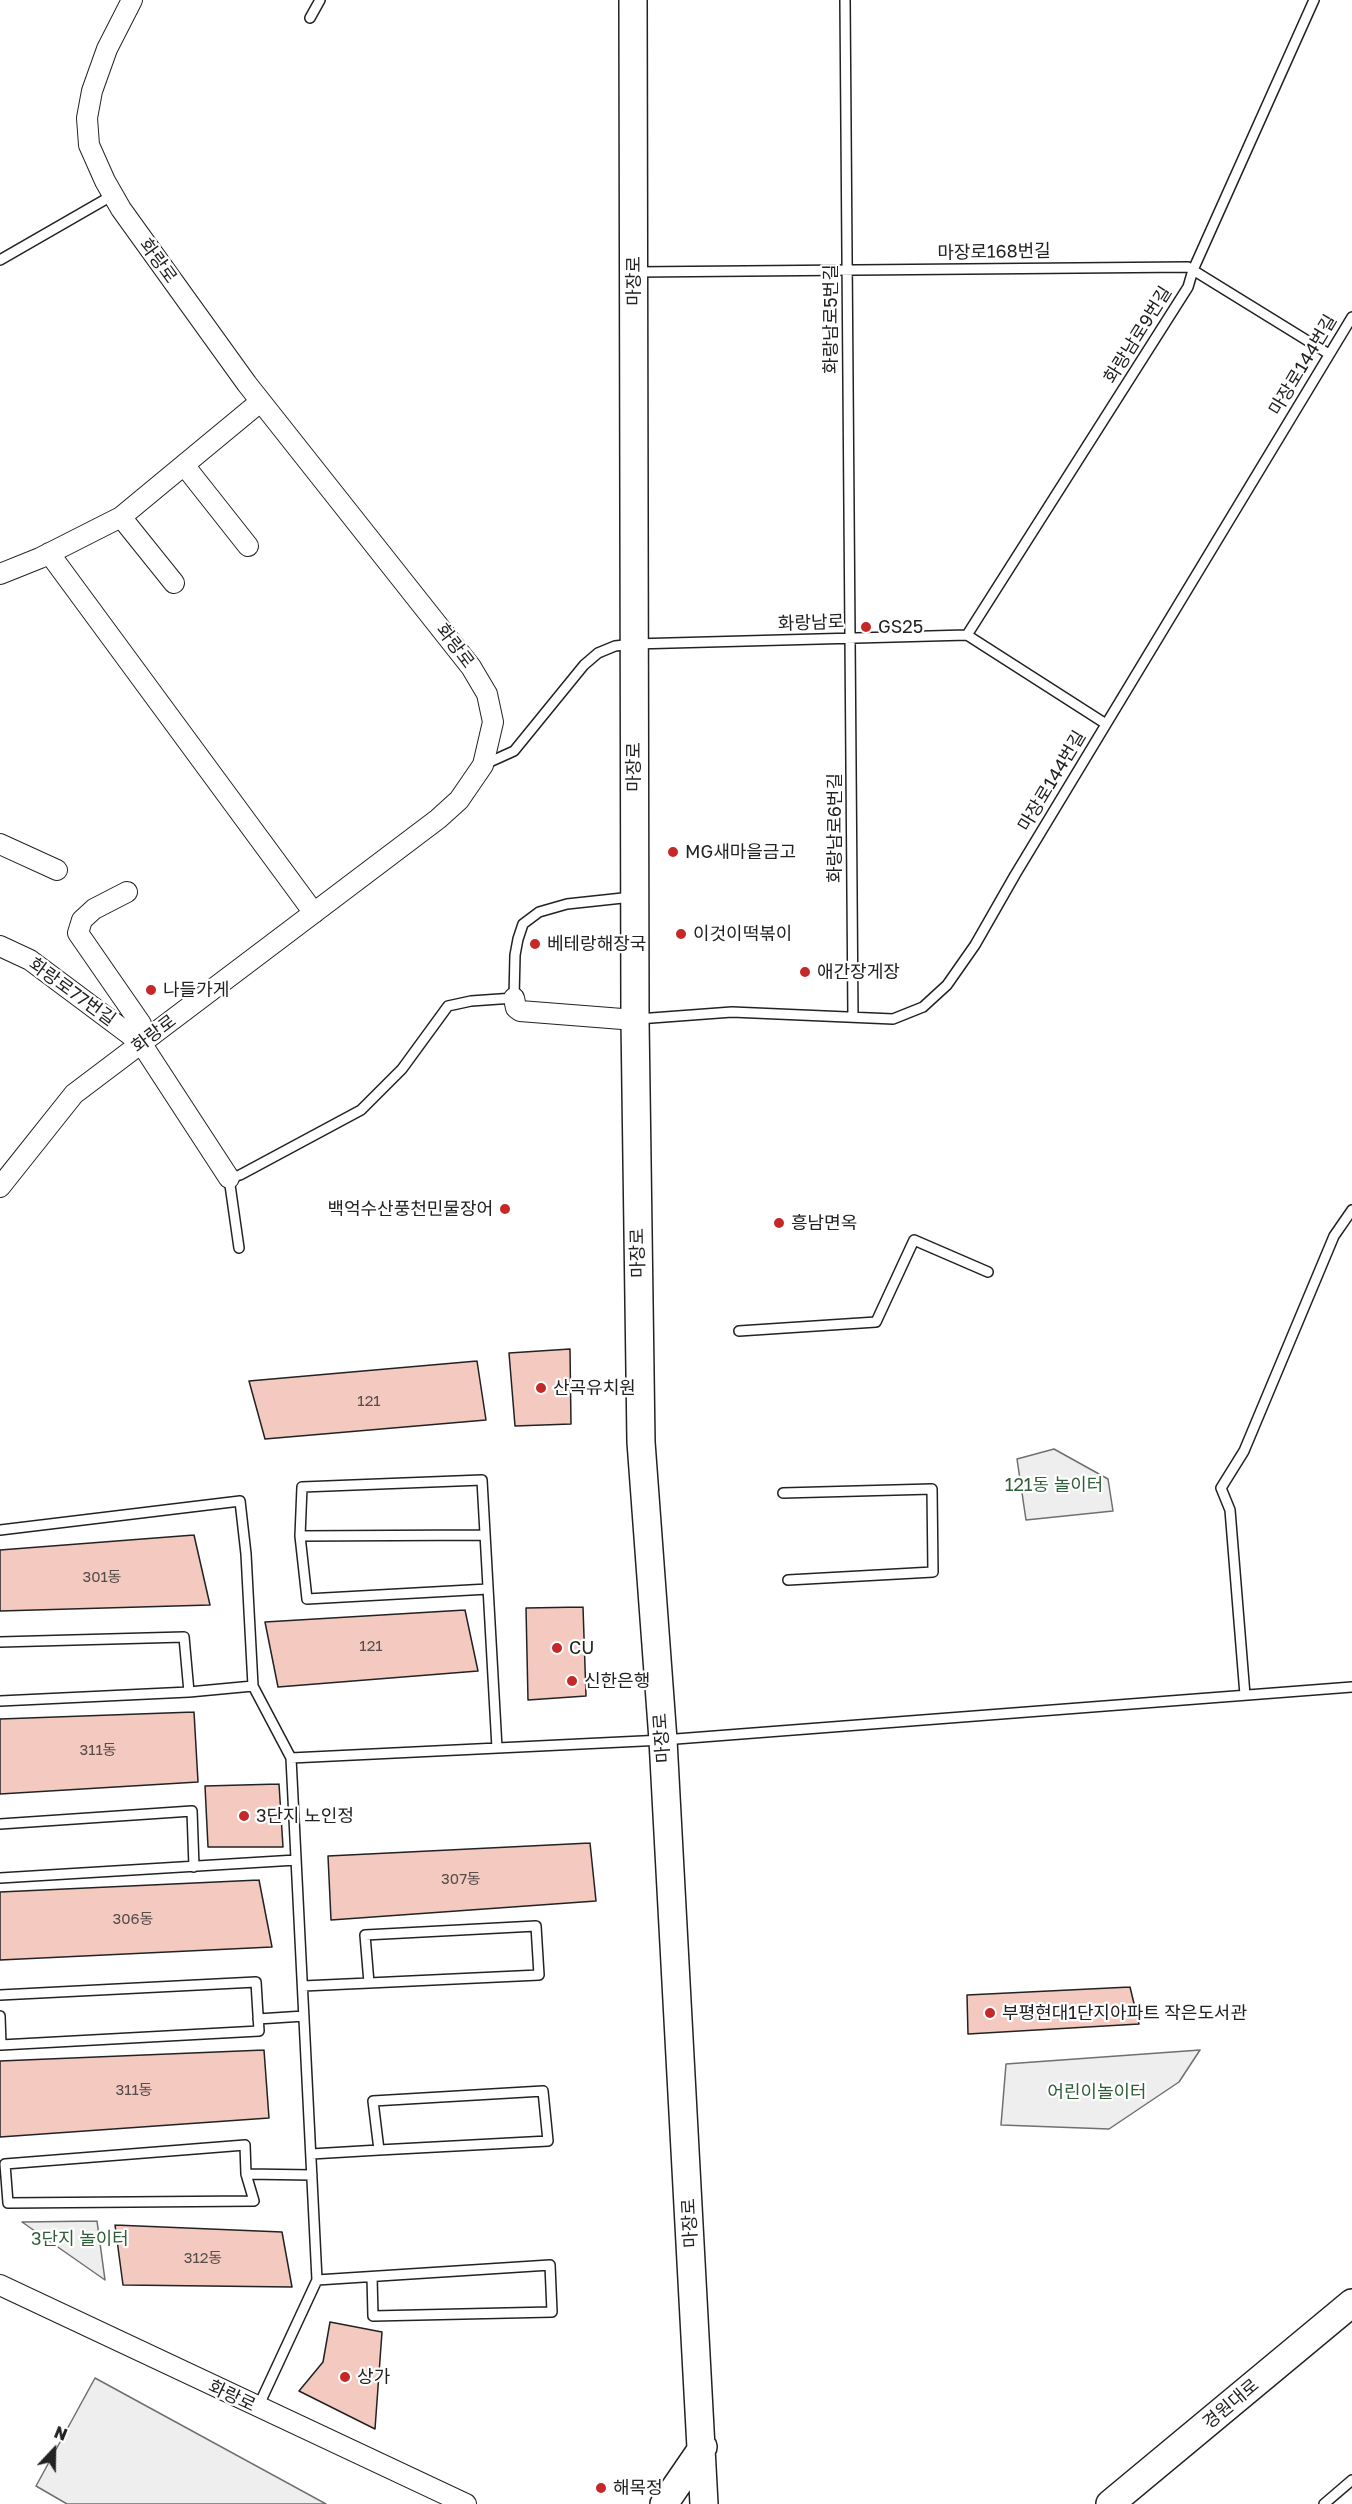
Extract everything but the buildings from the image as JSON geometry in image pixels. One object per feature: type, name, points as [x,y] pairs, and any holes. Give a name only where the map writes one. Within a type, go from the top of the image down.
[{"type":"main road","name":"마장로","points":[[633,0],[634,897],[641,1442],[663,1740],[703,2447],[704,2504]]},
{"type":"main road","name":"경원대로","points":[[1110,2504],[1352,2303]]},
{"type":"main road","points":[[664,2504],[703,2447]]},
{"type":"street","name":"화랑로","points":[[0,1187],[74,1094],[438,819],[459,800],[483,765],[493,722],[487,694],[471,667],[260,402],[113,195],[89,145],[87,118],[92,91],[107,49],[132,0]]},
{"type":"street","points":[[0,574],[49,553],[121,517],[260,402]]},
{"type":"street","points":[[184,465],[248,546]]},
{"type":"street","points":[[121,517],[174,583]]},
{"type":"street","points":[[49,553],[314,913]]},
{"type":"street","points":[[0,844],[57,870]]},
{"type":"street","points":[[126,892],[94,909],[82,920],[78,933],[141,1024],[141,1043],[229,1178]]},
{"type":"street","name":"화랑로77번길","points":[[0,946],[30,960],[141,1043]]},
{"type":"street","points":[[513,998],[516,1008],[520,1011],[635,1020]]},
{"type":"street","name":"화랑로","points":[[0,2285],[257,2408],[466,2504]]},
{"type":"lane","points":[[310,18],[320,0]]},
{"type":"lane","name":"화랑남로5번길","points":[[845,0],[850,638]]},
{"type":"lane","name":"화랑남로9번길","points":[[967,635],[1188,287],[1192,270],[1314,0]]},
{"type":"lane","points":[[0,260],[113,195]]},
{"type":"lane","name":"마장로168번길","points":[[633,272],[1188,267],[1329,354]]},
{"type":"lane","name":"마장로144번길","points":[[635,1020],[732,1012],[893,1019],[923,1007],[947,985],[975,945],[1352,317]]},
{"type":"lane","points":[[967,635],[1106,724]]},
{"type":"lane","name":"화랑남로","points":[[483,765],[514,751],[584,665],[598,653],[615,646],[967,635]]},
{"type":"lane","name":"화랑남로6번길","points":[[850,638],[853,1017]]},
{"type":"lane","points":[[239,1248],[229,1178],[240,1175],[361,1110],[402,1069],[448,1006],[471,1000],[513,998],[515,955],[523,924],[539,912],[567,904],[634,897]]},
{"type":"lane","points":[[1245,1695],[1230,1510],[1221,1488],[1244,1451],[1334,1236],[1352,1210]]},
{"type":"lane","points":[[739,1331],[876,1322],[914,1240],[988,1272]]},
{"type":"lane","points":[[488,1589],[307,1599],[300,1536],[302,1487],[482,1480],[497,1748]]},
{"type":"lane","points":[[783,1493],[932,1489],[933,1572],[788,1580]]},
{"type":"lane","points":[[0,1530],[240,1501],[246,1554],[253,1686],[291,1758],[317,2280],[257,2408]]},
{"type":"lane","points":[[300,1536],[485,1535]]},
{"type":"lane","points":[[0,1642],[184,1637],[189,1692]]},
{"type":"lane","points":[[0,1701],[189,1692],[253,1686]]},
{"type":"lane","points":[[291,1758],[663,1740],[1352,1687]]},
{"type":"lane","points":[[0,1824],[192,1812],[194,1866]]},
{"type":"lane","points":[[0,1878],[296,1860]]},
{"type":"lane","points":[[303,1986],[369,1983],[539,1975],[536,1926],[365,1935],[369,1983]]},
{"type":"lane","points":[[0,1995],[256,1982],[259,2031],[1,2045],[0,2016]]},
{"type":"lane","points":[[258,2019],[304,2016]]},
{"type":"lane","points":[[311,2154],[548,2141],[543,2091],[373,2101],[378,2150]]},
{"type":"lane","points":[[245,2145],[246,2174],[254,2201],[8,2203],[5,2164],[245,2145]]},
{"type":"lane","points":[[246,2174],[312,2175]]},
{"type":"lane","points":[[317,2280],[550,2265],[552,2312],[373,2316],[372,2277]]},
{"type":"lane","points":[[1324,2504],[1352,2480]]},
{"type":"green space","name":"121동 놀이터","points":[[1054,1449],[1108,1479],[1113,1511],[1026,1520],[1017,1459]]},
{"type":"green space","name":"어린이놀이터","points":[[1200,2050],[1179,2082],[1109,2129],[1001,2125],[1006,2064]]},
{"type":"green space","name":"3단지 놀이터","points":[[97,2221],[105,2280],[22,2222]]},
{"type":"green space","points":[[95,2378],[326,2504],[67,2504],[36,2486]]},
{"type":"place","name":"GS25","points":[[866,627]]},
{"type":"place","name":"MG새마을금고","points":[[673,852]]},
{"type":"place","name":"이것이떡볶이","points":[[681,934]]},
{"type":"place","name":"베테랑해장국","points":[[535,944]]},
{"type":"place","name":"애간장게장","points":[[805,972]]},
{"type":"place","name":"나들가게","points":[[151,990]]},
{"type":"place","name":"백억수산풍천민물장어","points":[[505,1209]]},
{"type":"place","name":"흥남면옥","points":[[779,1223]]},
{"type":"place","name":"산곡유치원","points":[[541,1388]]},
{"type":"place","name":"CU","points":[[557,1648]]},
{"type":"place","name":"신한은행","points":[[572,1681]]},
{"type":"place","name":"3단지 노인정","points":[[244,1816]]},
{"type":"place","name":"부평현대1단지아파트 작은도서관","points":[[990,2013]]},
{"type":"place","name":"상가","points":[[345,2377]]},
{"type":"place","name":"해목정","points":[[601,2488]]}]
